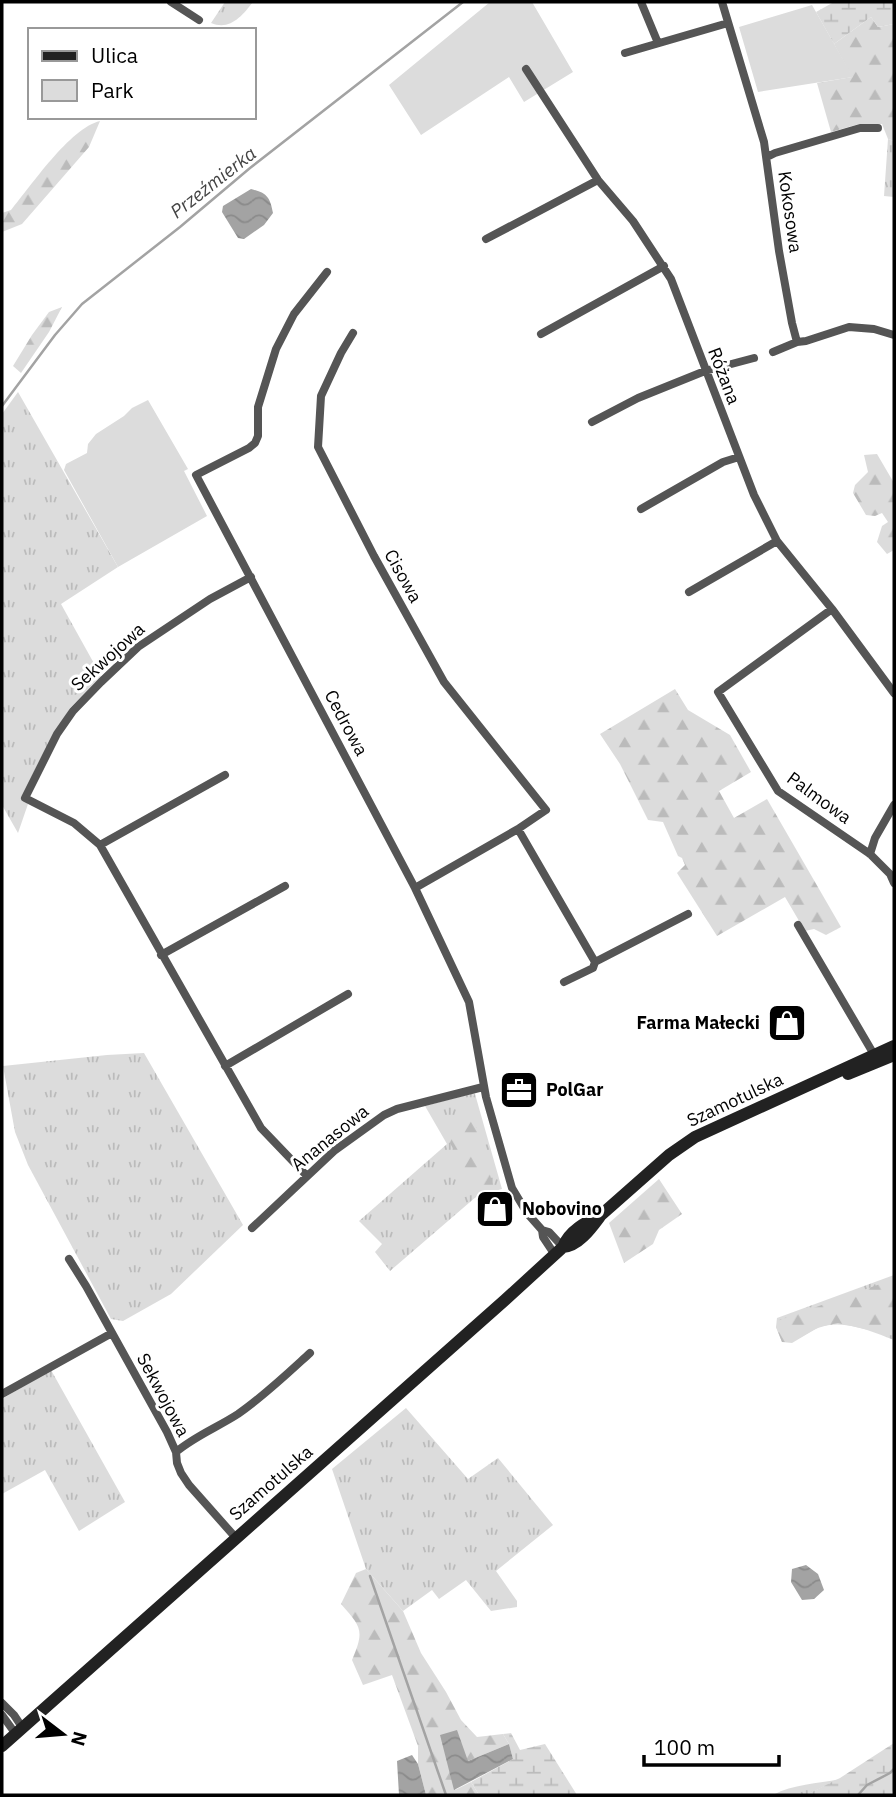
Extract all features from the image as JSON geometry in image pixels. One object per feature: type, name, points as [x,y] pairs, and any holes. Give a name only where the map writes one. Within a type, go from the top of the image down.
[{"type":"street","points":[[171,2],[199,20]]},
{"type":"street","points":[[641,2],[658,43]]},
{"type":"street","points":[[722,2],[767,157]]},
{"type":"street","points":[[625,53],[728,23]]},
{"type":"street","name":"Różana","points":[[526,69],[598,180],[633,221],[671,279],[754,495],[777,541],[832,609],[894,693]]},
{"type":"street","name":"Kokosowa","points":[[797,342],[779,251],[767,157],[860,128],[878,128]]},
{"type":"street","points":[[486,239],[598,180]]},
{"type":"street","points":[[541,334],[664,266]]},
{"type":"street","name":"Cedrowa","points":[[327,272],[295,314],[276,349],[258,407],[258,436],[255,443],[196,475],[415,888],[469,1002],[484,1087],[511,1185],[542,1230],[549,1232],[559,1251]]},
{"type":"street","points":[[773,352],[849,327],[874,329],[894,335]]},
{"type":"street","name":"Cisowa","points":[[353,333],[321,396],[318,447],[374,556],[444,682],[546,810],[518,830]]},
{"type":"street","points":[[592,422],[638,398],[705,371],[754,358]]},
{"type":"street","points":[[641,509],[723,462],[739,457]]},
{"type":"street","points":[[689,592],[777,541]]},
{"type":"street","name":"Sekwojowa","points":[[100,845],[74,823],[25,798],[57,734],[74,710],[101,681],[138,647],[210,599],[251,577]]},
{"type":"street","name":"Palmowa","points":[[832,609],[718,692],[778,791],[870,854],[890,874],[894,883]]},
{"type":"street","points":[[225,775],[100,845],[261,1128],[307,1176]]},
{"type":"street","points":[[870,854],[894,805]]},
{"type":"street","points":[[415,888],[518,830],[595,961],[593,968],[564,982]]},
{"type":"street","points":[[161,955],[285,886]]},
{"type":"street","points":[[595,961],[688,914]]},
{"type":"street","points":[[798,925],[876,1058]]},
{"type":"street","points":[[225,1066],[348,995]]},
{"type":"street","name":"Szamotulska","points":[[876,1058],[894,1046]]},
{"type":"street","name":"Szamotulska","points":[[2,1745],[559,1251],[575,1232],[589,1220],[601,1215],[669,1154],[695,1137],[838,1071],[894,1055]]},
{"type":"street","name":"Ananasowa","points":[[252,1228],[334,1151],[390,1111],[484,1087]]},
{"type":"street","name":"Sekwojowa","points":[[69,1259],[176,1452],[181,1473],[236,1538]]},
{"type":"street","points":[[2,1394],[111,1333]]},
{"type":"street","points":[[176,1452],[248,1407],[310,1353]]},
{"type":"street","points":[[2,1703],[14,1715],[19,1730]]},
{"type":"street","points":[[2,1715],[19,1730]]},
{"type":"green space","points":[[225,2],[253,2],[230,24],[211,23]]},
{"type":"green space","points":[[490,2],[532,2],[573,72],[524,102],[509,77],[421,135],[389,85]]},
{"type":"green space","points":[[834,2],[894,2],[894,24],[878,27],[871,17],[834,44],[816,12]]},
{"type":"green space","points":[[812,5],[853,77],[758,92],[739,27]]},
{"type":"green space","points":[[871,17],[878,27],[894,24],[894,141],[888,139],[882,124],[859,124],[831,132],[817,83],[852,77],[834,44]]},
{"type":"green space","points":[[100,121],[89,147],[22,224],[2,232],[2,213],[11,210],[76,134]]},
{"type":"green space","points":[[888,139],[894,141],[894,197],[884,196]]},
{"type":"green space","points":[[62,307],[49,332],[21,373],[13,366],[32,335],[49,312]]},
{"type":"green space","points":[[18,392],[118,567],[61,604],[101,676],[70,708],[38,763],[22,798],[28,804],[18,833],[2,805],[2,414]]},
{"type":"green space","points":[[148,400],[188,469],[184,471],[207,516],[118,567],[64,470],[66,464],[87,453],[88,444],[96,434]]},
{"type":"green space","points":[[877,454],[894,483],[894,550],[887,554],[877,542],[882,526],[888,522],[882,513],[875,516],[866,515],[853,493],[855,485],[868,472],[864,455]]},
{"type":"green space","points":[[675,689],[688,710],[730,735],[751,772],[719,791],[734,818],[767,799],[841,927],[826,935],[814,929],[805,931],[785,897],[717,936],[677,873],[685,865],[678,856],[663,822],[648,820],[620,764],[600,734]]},
{"type":"green space","points":[[144,1053],[243,1225],[171,1294],[123,1321],[111,1319],[28,1165],[15,1132],[3,1066]]},
{"type":"green space","points":[[474,1093],[502,1189],[477,1196],[390,1271],[375,1252],[382,1244],[359,1221],[447,1144],[425,1106]]},
{"type":"green space","points":[[475,1121],[494,1189],[477,1193],[450,1143],[455,1122]]},
{"type":"green space","points":[[659,1179],[682,1214],[659,1230],[653,1244],[624,1263],[609,1223]]},
{"type":"green space","points":[[894,1275],[894,1340],[856,1327],[837,1324],[827,1325],[797,1339],[782,1342],[776,1327],[777,1318]]},
{"type":"green space","points":[[894,1279],[894,1308],[881,1329],[869,1330],[838,1323],[819,1327],[792,1343],[782,1342],[776,1327],[780,1320]]},
{"type":"green space","points":[[51,1370],[125,1502],[79,1531],[45,1470],[2,1494],[2,1399]]},
{"type":"green space","points":[[406,1408],[468,1479],[498,1458],[553,1525],[496,1571],[517,1601],[517,1607],[491,1611],[466,1580],[439,1599],[432,1590],[403,1611],[366,1569],[332,1469]]},
{"type":"green space","points":[[366,1569],[403,1611],[421,1653],[461,1720],[477,1737],[503,1734],[509,1744],[468,1761],[455,1790],[471,1782],[479,1795],[426,1795],[418,1764],[418,1746],[392,1675],[363,1685],[352,1660],[359,1642],[359,1629],[341,1604],[356,1573]]},
{"type":"green space","points":[[511,1733],[520,1750],[545,1744],[577,1795],[479,1795],[471,1782],[513,1759],[503,1734]]},
{"type":"green space","points":[[894,1743],[894,1788],[891,1795],[806,1795],[840,1778]]},
{"type":"green space","points":[[840,1779],[806,1795],[773,1795],[797,1786]]},
{"type":"water","points":[[251,189],[267,196],[273,213],[264,225],[244,239],[238,238],[222,212],[223,206]]},
{"type":"water","points":[[806,1565],[818,1574],[824,1590],[814,1599],[802,1600],[791,1582],[792,1569]]},
{"type":"water","points":[[457,1730],[468,1761],[509,1744],[513,1759],[454,1790],[440,1735]]},
{"type":"water","points":[[412,1755],[418,1764],[426,1795],[399,1795],[397,1761]]},
{"type":"waterway","name":"Przeźmierka","points":[[2,406],[55,335],[82,304],[250,168],[463,2]]},
{"type":"waterway","points":[[370,1576],[446,1795]]},
{"type":"waterway","points":[[858,1795],[867,1785],[894,1769]]},
{"type":"place","name":"Farma Małecki","points":[[787,1023]]},
{"type":"place","name":"PolGar","points":[[519,1090]]},
{"type":"place","name":"Nobovino","points":[[495,1209]]}]
